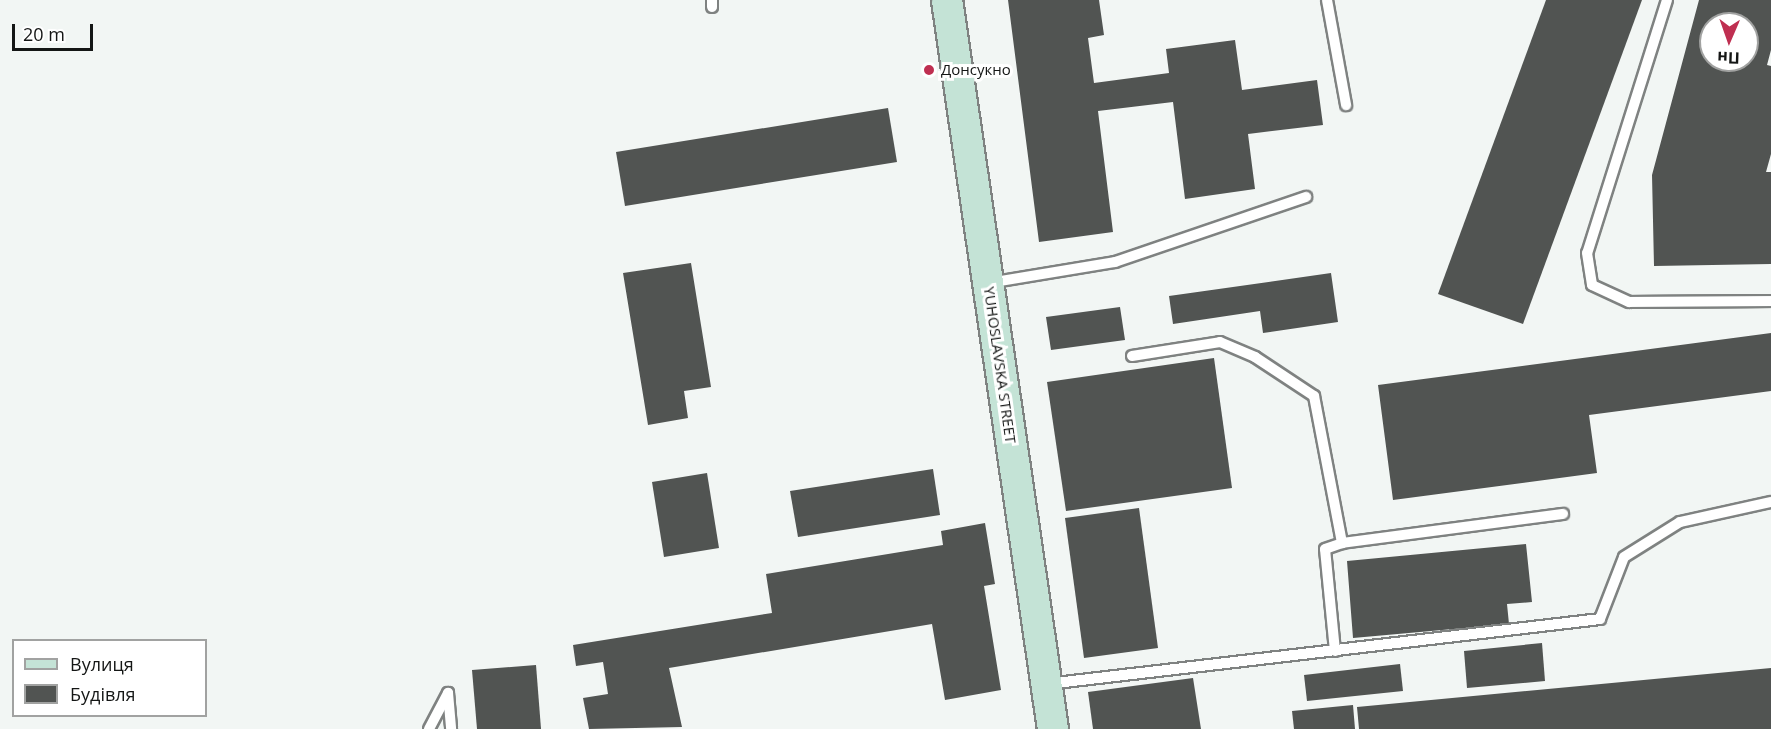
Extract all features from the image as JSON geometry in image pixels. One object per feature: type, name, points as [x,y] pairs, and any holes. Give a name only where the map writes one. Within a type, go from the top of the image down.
[{"type":"main road","name":"YUHOSLAVSKA STREET","points":[[947,0],[1053,729]]},
{"type":"lane","points":[[1327,0],[1346,105]]},
{"type":"lane","points":[[1667,0],[1587,253],[1592,285],[1629,302],[1771,301]]},
{"type":"lane","points":[[988,283],[1115,262],[1306,197]]},
{"type":"lane","points":[[1132,356],[1220,342],[1255,357],[1314,396],[1342,543]]},
{"type":"lane","points":[[1047,684],[1600,619],[1624,557],[1680,522],[1771,502]]},
{"type":"lane","points":[[1335,651],[1325,549],[1342,543],[1563,514]]},
{"type":"lane","points":[[429,729],[448,693],[451,729]]},
{"type":"building","points":[[1008,0],[1099,0],[1104,35],[1088,38],[1094,83],[1169,73],[1166,49],[1235,40],[1242,90],[1317,80],[1323,125],[1248,134],[1255,189],[1185,199],[1173,102],[1098,111],[1113,232],[1039,242]]},
{"type":"building","points":[[1546,0],[1642,0],[1523,324],[1438,294]]},
{"type":"building","points":[[1699,0],[1771,0],[1771,50],[1767,65],[1771,66],[1771,154],[1766,172],[1771,172],[1771,264],[1654,266],[1652,175]]},
{"type":"building","points":[[888,108],[897,162],[625,206],[616,152]]},
{"type":"building","points":[[691,263],[711,387],[684,391],[688,418],[648,425],[623,273]]},
{"type":"building","points":[[1331,273],[1338,322],[1263,333],[1260,311],[1173,324],[1169,296]]},
{"type":"building","points":[[1120,307],[1125,340],[1051,350],[1046,317]]},
{"type":"building","points":[[1771,333],[1771,391],[1589,415],[1597,473],[1393,500],[1378,385]]},
{"type":"building","points":[[1214,358],[1232,488],[1066,511],[1047,382]]},
{"type":"building","points":[[933,469],[940,515],[798,537],[790,491]]},
{"type":"building","points":[[707,473],[719,548],[664,557],[652,482]]},
{"type":"building","points":[[1139,508],[1158,648],[1084,658],[1065,518]]},
{"type":"building","points":[[985,523],[995,584],[984,586],[1001,690],[945,700],[932,624],[669,668],[682,727],[589,729],[583,698],[608,694],[603,662],[576,666],[573,645],[772,613],[766,574],[943,545],[941,531]]},
{"type":"building","points":[[1526,544],[1532,602],[1507,604],[1509,624],[1353,638],[1347,561]]},
{"type":"building","points":[[1542,643],[1545,681],[1467,688],[1464,651]]},
{"type":"building","points":[[1400,664],[1403,691],[1307,701],[1304,675]]},
{"type":"building","points":[[536,665],[541,729],[477,729],[472,670]]},
{"type":"building","points":[[1771,668],[1771,729],[1359,729],[1357,707]]},
{"type":"building","points":[[1193,678],[1201,729],[1093,729],[1088,692]]},
{"type":"building","points":[[1353,705],[1355,729],[1294,729],[1292,711]]},
{"type":"place","name":"Донсукно","points":[[929,70]]}]
